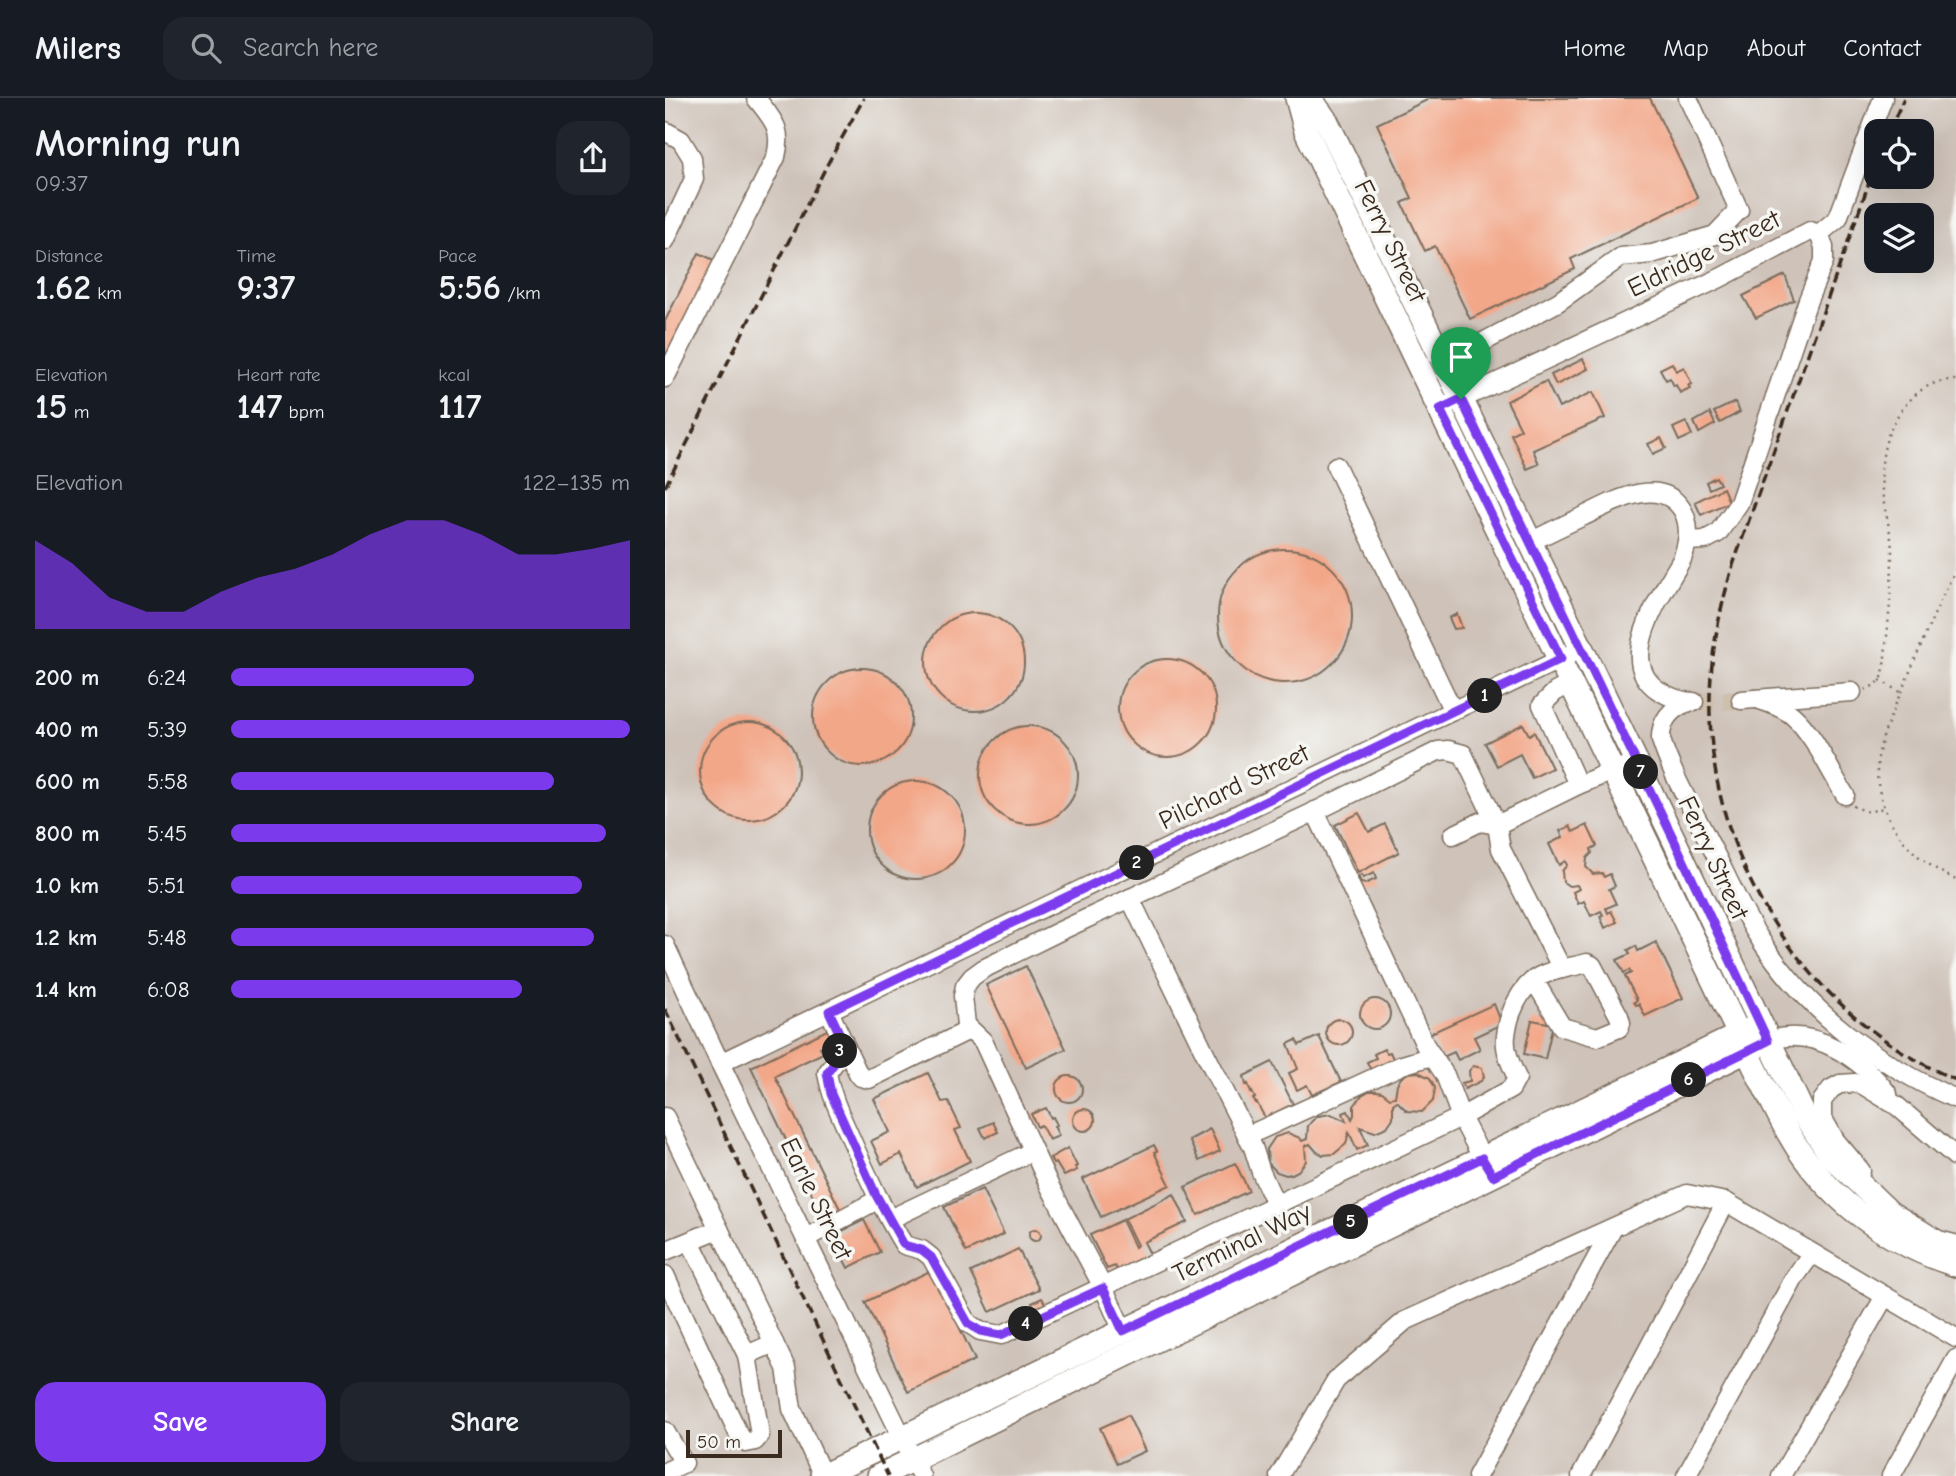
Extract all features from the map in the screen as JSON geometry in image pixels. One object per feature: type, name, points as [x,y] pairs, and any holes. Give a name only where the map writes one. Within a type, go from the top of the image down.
[{"type":"main road","name":"Ferry Street","points":[[1297,98],[1305,131],[1451,404],[1530,542],[1803,1113],[1831,1156],[1890,1213],[1937,1242],[1956,1247]]},
{"type":"main road","name":"Ferry Street","points":[[1310,98],[1327,122],[1444,363],[1451,404],[1561,659],[1743,1042]]},
{"type":"main road","name":"Terminal Way","points":[[879,1476],[918,1467],[1488,1167],[1764,1033]]},
{"type":"main road","name":"Terminal Way","points":[[823,1476],[1123,1331],[1692,1078],[1743,1042]]},
{"type":"main road","points":[[1743,1042],[1795,1146],[1813,1170],[1839,1197],[1879,1229],[1917,1250],[1956,1265]]},
{"type":"main road","points":[[1692,1078],[1723,1072],[1742,1075],[1757,1084],[1771,1098]]},
{"type":"street","points":[[665,378],[776,157],[779,145],[777,125],[756,98]]},
{"type":"street","points":[[1444,363],[1558,302],[1621,257],[1652,254],[1715,235],[1739,210],[1688,98]]},
{"type":"street","points":[[1819,234],[1838,218],[1878,100]]},
{"type":"street","points":[[665,131],[681,140],[692,158],[694,179],[665,240]]},
{"type":"street","name":"Eldridge Street","points":[[1451,404],[1720,278],[1810,231],[1819,234],[1824,247],[1824,261],[1808,300],[1739,503],[1718,533],[1705,540],[1688,541]]},
{"type":"street","points":[[1336,466],[1453,711]]},
{"type":"street","points":[[1530,542],[1630,495],[1652,492],[1671,499],[1681,508],[1686,520],[1688,541],[1682,559],[1643,633],[1640,652],[1647,681],[1674,699],[1692,702],[1675,708],[1665,720],[1661,740],[1700,824],[1758,936],[1802,992],[1835,1025],[1882,1061],[1925,1086],[1956,1099]]},
{"type":"street","name":"Pilchard Street","points":[[720,1063],[1582,649]]},
{"type":"street","points":[[1572,683],[1555,692],[1542,705],[1578,785]]},
{"type":"street","points":[[1845,795],[1799,722],[1785,710],[1749,700],[1851,692]]},
{"type":"street","points":[[829,1011],[858,1073],[869,1079],[965,1032],[965,986],[983,969],[1420,758],[1448,750],[1463,754],[1497,825],[1501,849],[1562,969]]},
{"type":"street","points":[[1453,835],[1480,822],[1497,825],[1578,785],[1636,762]]},
{"type":"street","points":[[1315,811],[1425,1045],[1445,1075],[1461,1117],[1488,1167]]},
{"type":"street","points":[[1131,898],[1253,1147],[1276,1205]]},
{"type":"street","name":"Earle Street","points":[[665,945],[918,1467]]},
{"type":"street","points":[[843,1041],[838,1058],[827,1073],[831,1094],[879,1199],[904,1245],[922,1250],[931,1257],[968,1323],[980,1331],[1001,1335],[1461,1117],[1511,1089],[1517,1078],[1508,1058],[1506,1037],[1513,1011],[1525,987],[1540,976],[1587,963],[1592,965],[1619,1016],[1619,1028],[1597,1037],[1562,1027],[1534,981]]},
{"type":"street","points":[[966,1025],[983,1041],[1050,1187],[1123,1331]]},
{"type":"street","points":[[1764,1033],[1806,1038],[1837,1048],[1864,1069],[1897,1105]]},
{"type":"street","points":[[1247,1136],[1402,1065],[1432,1056]]},
{"type":"street","points":[[1910,1226],[1850,1160],[1826,1126],[1821,1110],[1822,1101],[1831,1089],[1840,1084],[1863,1085],[1897,1105],[1956,1157]]},
{"type":"street","points":[[665,1117],[786,1368],[795,1419],[823,1476]]},
{"type":"street","points":[[890,1219],[1033,1151]]},
{"type":"street","points":[[1279,1476],[1336,1380],[1405,1321],[1687,1194],[1726,1202],[1956,1338]]},
{"type":"street","points":[[806,1238],[879,1199]]},
{"type":"street","points":[[1581,1476],[1726,1202]]},
{"type":"street","points":[[1477,1476],[1613,1227]]},
{"type":"street","points":[[665,1251],[719,1229]]},
{"type":"street","points":[[665,1275],[739,1436],[746,1443],[755,1441],[760,1435],[747,1355],[690,1241]]},
{"type":"street","points":[[1686,1476],[1795,1277],[1812,1253]]},
{"type":"street","points":[[1781,1476],[1885,1296]]},
{"type":"street","points":[[747,1355],[774,1343]]},
{"type":"street","points":[[1891,1476],[1956,1359]]},
{"type":"street","points":[[665,1431],[684,1463],[665,1472]]},
{"type":"path","points":[[1851,692],[1871,688],[1883,676],[1892,572],[1892,547],[1882,490],[1887,437],[1906,403],[1920,391],[1941,381],[1956,380]]},
{"type":"path","points":[[1956,569],[1926,632],[1878,756],[1879,790],[1892,825],[1912,851],[1956,880]]},
{"type":"path","points":[[1880,680],[1901,693]]},
{"type":"path","points":[[1845,795],[1855,808],[1863,811],[1884,808]]},
{"type":"shaded area","points":[[665,98],[1956,98],[1956,1476],[665,1476]]},
{"type":"building","points":[[1431,98],[1650,98],[1698,198],[1571,259],[1575,269],[1470,319],[1435,246],[1425,251],[1402,203],[1412,198],[1377,124]]},
{"type":"building","points":[[699,253],[716,261],[665,362],[665,321]]},
{"type":"building","points":[[1785,275],[1794,300],[1756,318],[1743,296]]},
{"type":"building","points":[[1583,359],[1588,369],[1556,385],[1551,375]]},
{"type":"building","points":[[1672,363],[1676,371],[1684,367],[1692,384],[1680,393],[1670,378],[1666,380],[1660,369]]},
{"type":"building","points":[[1546,381],[1559,408],[1593,392],[1605,418],[1533,450],[1539,464],[1527,469],[1511,434],[1521,429],[1507,401]]},
{"type":"building","points":[[1735,402],[1740,412],[1720,423],[1714,412]]},
{"type":"building","points":[[1710,413],[1715,424],[1699,433],[1694,422]]},
{"type":"building","points":[[1686,422],[1692,435],[1679,441],[1673,428]]},
{"type":"building","points":[[1661,438],[1666,448],[1653,454],[1648,444]]},
{"type":"building","points":[[1716,477],[1720,484],[1709,489],[1706,482]]},
{"type":"building","points":[[1723,488],[1729,502],[1701,515],[1695,502]]},
{"type":"building","points":[[1285,549],[1311,554],[1333,568],[1347,590],[1352,616],[1347,642],[1333,664],[1311,678],[1285,683],[1259,678],[1237,664],[1223,642],[1218,616],[1223,590],[1237,568],[1259,554]]},
{"type":"building","points":[[975,613],[994,617],[1010,627],[1020,643],[1024,662],[1020,681],[1010,697],[994,707],[975,711],[956,707],[940,697],[930,681],[926,662],[930,643],[940,627],[956,617]]},
{"type":"building","points":[[1457,614],[1462,628],[1454,629],[1449,618]]},
{"type":"building","points":[[1167,659],[1186,663],[1202,673],[1212,689],[1216,708],[1212,727],[1202,743],[1186,753],[1167,757],[1148,753],[1132,743],[1122,727],[1118,708],[1122,689],[1132,673],[1148,663]]},
{"type":"building","points":[[862,668],[881,672],[897,682],[907,698],[911,717],[907,736],[897,752],[881,762],[862,766],[843,762],[827,752],[817,736],[813,717],[817,698],[827,682],[843,672]]},
{"type":"building","points":[[749,722],[768,726],[784,736],[794,752],[798,771],[794,790],[784,806],[768,816],[749,820],[730,816],[714,806],[704,790],[700,771],[704,752],[714,736],[730,726]]},
{"type":"building","points":[[1523,724],[1529,735],[1534,732],[1552,768],[1532,778],[1520,754],[1497,766],[1485,743]]},
{"type":"building","points":[[1029,726],[1048,730],[1064,740],[1074,756],[1078,775],[1074,794],[1064,810],[1048,820],[1029,824],[1010,820],[994,810],[984,794],[980,775],[984,756],[994,740],[1010,730]]},
{"type":"building","points":[[916,781],[935,785],[951,795],[961,811],[965,830],[961,849],[951,865],[935,875],[916,879],[897,875],[881,865],[871,849],[867,830],[871,811],[881,795],[897,785]]},
{"type":"building","points":[[1359,813],[1369,832],[1385,824],[1399,852],[1358,873],[1335,825]]},
{"type":"building","points":[[1587,825],[1597,846],[1591,849],[1586,867],[1593,874],[1602,873],[1604,877],[1610,874],[1615,886],[1609,889],[1616,904],[1606,908],[1617,922],[1605,928],[1600,916],[1603,915],[1601,911],[1591,916],[1584,901],[1578,904],[1573,892],[1579,889],[1577,885],[1569,886],[1563,882],[1562,871],[1567,865],[1565,861],[1559,865],[1549,844],[1563,837],[1560,831],[1570,826],[1573,832]]},
{"type":"building","points":[[1374,873],[1376,879],[1361,883],[1358,876],[1363,878]]},
{"type":"building","points":[[1656,942],[1683,998],[1645,1016],[1639,1004],[1634,1002],[1637,1000],[1625,976],[1631,973],[1629,970],[1624,973],[1617,960],[1630,954],[1628,950],[1636,946],[1638,951]]},
{"type":"building","points":[[1026,966],[1066,1049],[1026,1068],[986,985]]},
{"type":"building","points":[[1375,999],[1386,1003],[1390,1014],[1386,1025],[1375,1029],[1364,1025],[1360,1014],[1364,1003]]},
{"type":"building","points":[[1494,1004],[1502,1024],[1474,1037],[1480,1049],[1458,1060],[1454,1052],[1441,1058],[1429,1034]]},
{"type":"building","points":[[1339,1019],[1348,1023],[1352,1032],[1348,1041],[1339,1045],[1330,1041],[1326,1032],[1330,1023]]},
{"type":"building","points":[[1532,1020],[1553,1024],[1545,1059],[1524,1054]]},
{"type":"building","points":[[829,1029],[834,1040],[820,1047],[823,1053],[775,1076],[840,1209],[835,1211],[837,1215],[825,1221],[751,1067]]},
{"type":"building","points":[[1319,1036],[1341,1082],[1312,1095],[1307,1085],[1297,1090],[1289,1073],[1298,1069],[1288,1044],[1296,1040],[1299,1045]]},
{"type":"building","points":[[1384,1049],[1387,1053],[1390,1052],[1395,1063],[1372,1073],[1367,1062],[1376,1058],[1374,1054]]},
{"type":"building","points":[[1272,1062],[1293,1104],[1265,1118],[1253,1099],[1255,1098],[1248,1084],[1246,1085],[1244,1076]]},
{"type":"building","points":[[1473,1066],[1482,1068],[1484,1077],[1465,1089],[1462,1083],[1470,1081],[1469,1071]]},
{"type":"building","points":[[1418,1072],[1430,1078],[1435,1088],[1433,1101],[1422,1112],[1407,1111],[1397,1101],[1393,1104],[1393,1118],[1387,1127],[1375,1132],[1360,1127],[1368,1145],[1357,1150],[1349,1132],[1346,1144],[1334,1154],[1323,1155],[1310,1144],[1305,1146],[1306,1161],[1292,1174],[1277,1172],[1268,1163],[1267,1149],[1275,1137],[1288,1133],[1302,1141],[1307,1139],[1308,1126],[1318,1116],[1331,1114],[1346,1121],[1343,1113],[1348,1111],[1352,1119],[1354,1106],[1362,1095],[1377,1091],[1390,1098],[1395,1097],[1401,1078],[1408,1073]]},
{"type":"building","points":[[928,1073],[942,1102],[948,1101],[961,1128],[955,1130],[970,1161],[917,1187],[901,1154],[882,1164],[871,1141],[890,1132],[874,1099]]},
{"type":"building","points":[[1069,1076],[1078,1080],[1082,1089],[1078,1098],[1069,1102],[1060,1098],[1056,1089],[1060,1080]]},
{"type":"building","points":[[1046,1108],[1057,1125],[1054,1126],[1059,1136],[1049,1140],[1041,1125],[1037,1127],[1031,1114]]},
{"type":"building","points":[[1084,1109],[1092,1112],[1095,1120],[1092,1128],[1084,1131],[1076,1128],[1073,1120],[1076,1112]]},
{"type":"building","points":[[993,1122],[998,1132],[985,1138],[980,1128]]},
{"type":"building","points":[[1210,1129],[1220,1151],[1199,1161],[1189,1140]]},
{"type":"building","points":[[1154,1145],[1157,1151],[1154,1152],[1170,1185],[1101,1217],[1083,1179]]},
{"type":"building","points":[[1068,1148],[1077,1170],[1064,1176],[1050,1158]]},
{"type":"building","points":[[1235,1163],[1249,1191],[1198,1215],[1185,1187]]},
{"type":"building","points":[[982,1189],[1004,1234],[966,1252],[944,1207]]},
{"type":"building","points":[[1174,1194],[1187,1222],[1144,1242],[1150,1254],[1117,1270],[1115,1266],[1107,1269],[1090,1235],[1122,1220],[1135,1247],[1137,1245],[1124,1219]]},
{"type":"building","points":[[864,1220],[880,1252],[848,1268],[832,1236]]},
{"type":"building","points":[[1035,1229],[1041,1235],[1035,1241],[1029,1235]]},
{"type":"building","points":[[1018,1249],[1039,1289],[990,1312],[971,1272]]},
{"type":"building","points":[[932,1270],[975,1360],[908,1392],[865,1302]]},
{"type":"building","points":[[1042,1298],[1046,1305],[1036,1310],[1032,1303]]},
{"type":"building","points":[[1128,1415],[1145,1451],[1117,1464],[1100,1428]]},
{"type":"tunnel","points":[[1696,702],[1741,700]]},
{"type":"railway","points":[[665,487],[827,165],[864,98]]},
{"type":"railway","points":[[1894,119],[1904,98]]},
{"type":"railway","points":[[1867,189],[1728,581],[1712,663],[1710,696],[1713,757],[1726,816],[1747,872],[1775,925],[1811,973],[1854,1016],[1902,1052],[1956,1080]]},
{"type":"railway","points":[[665,1009],[888,1476]]},
{"type":"route","points":[[1461,399],[1768,1041],[1493,1176],[1482,1158],[1123,1331],[1103,1288],[1001,1335],[980,1331],[968,1323],[931,1257],[922,1250],[904,1245],[876,1195],[831,1094],[827,1073],[838,1058],[843,1041],[829,1011],[1561,659],[1440,409],[1461,399]]}]
